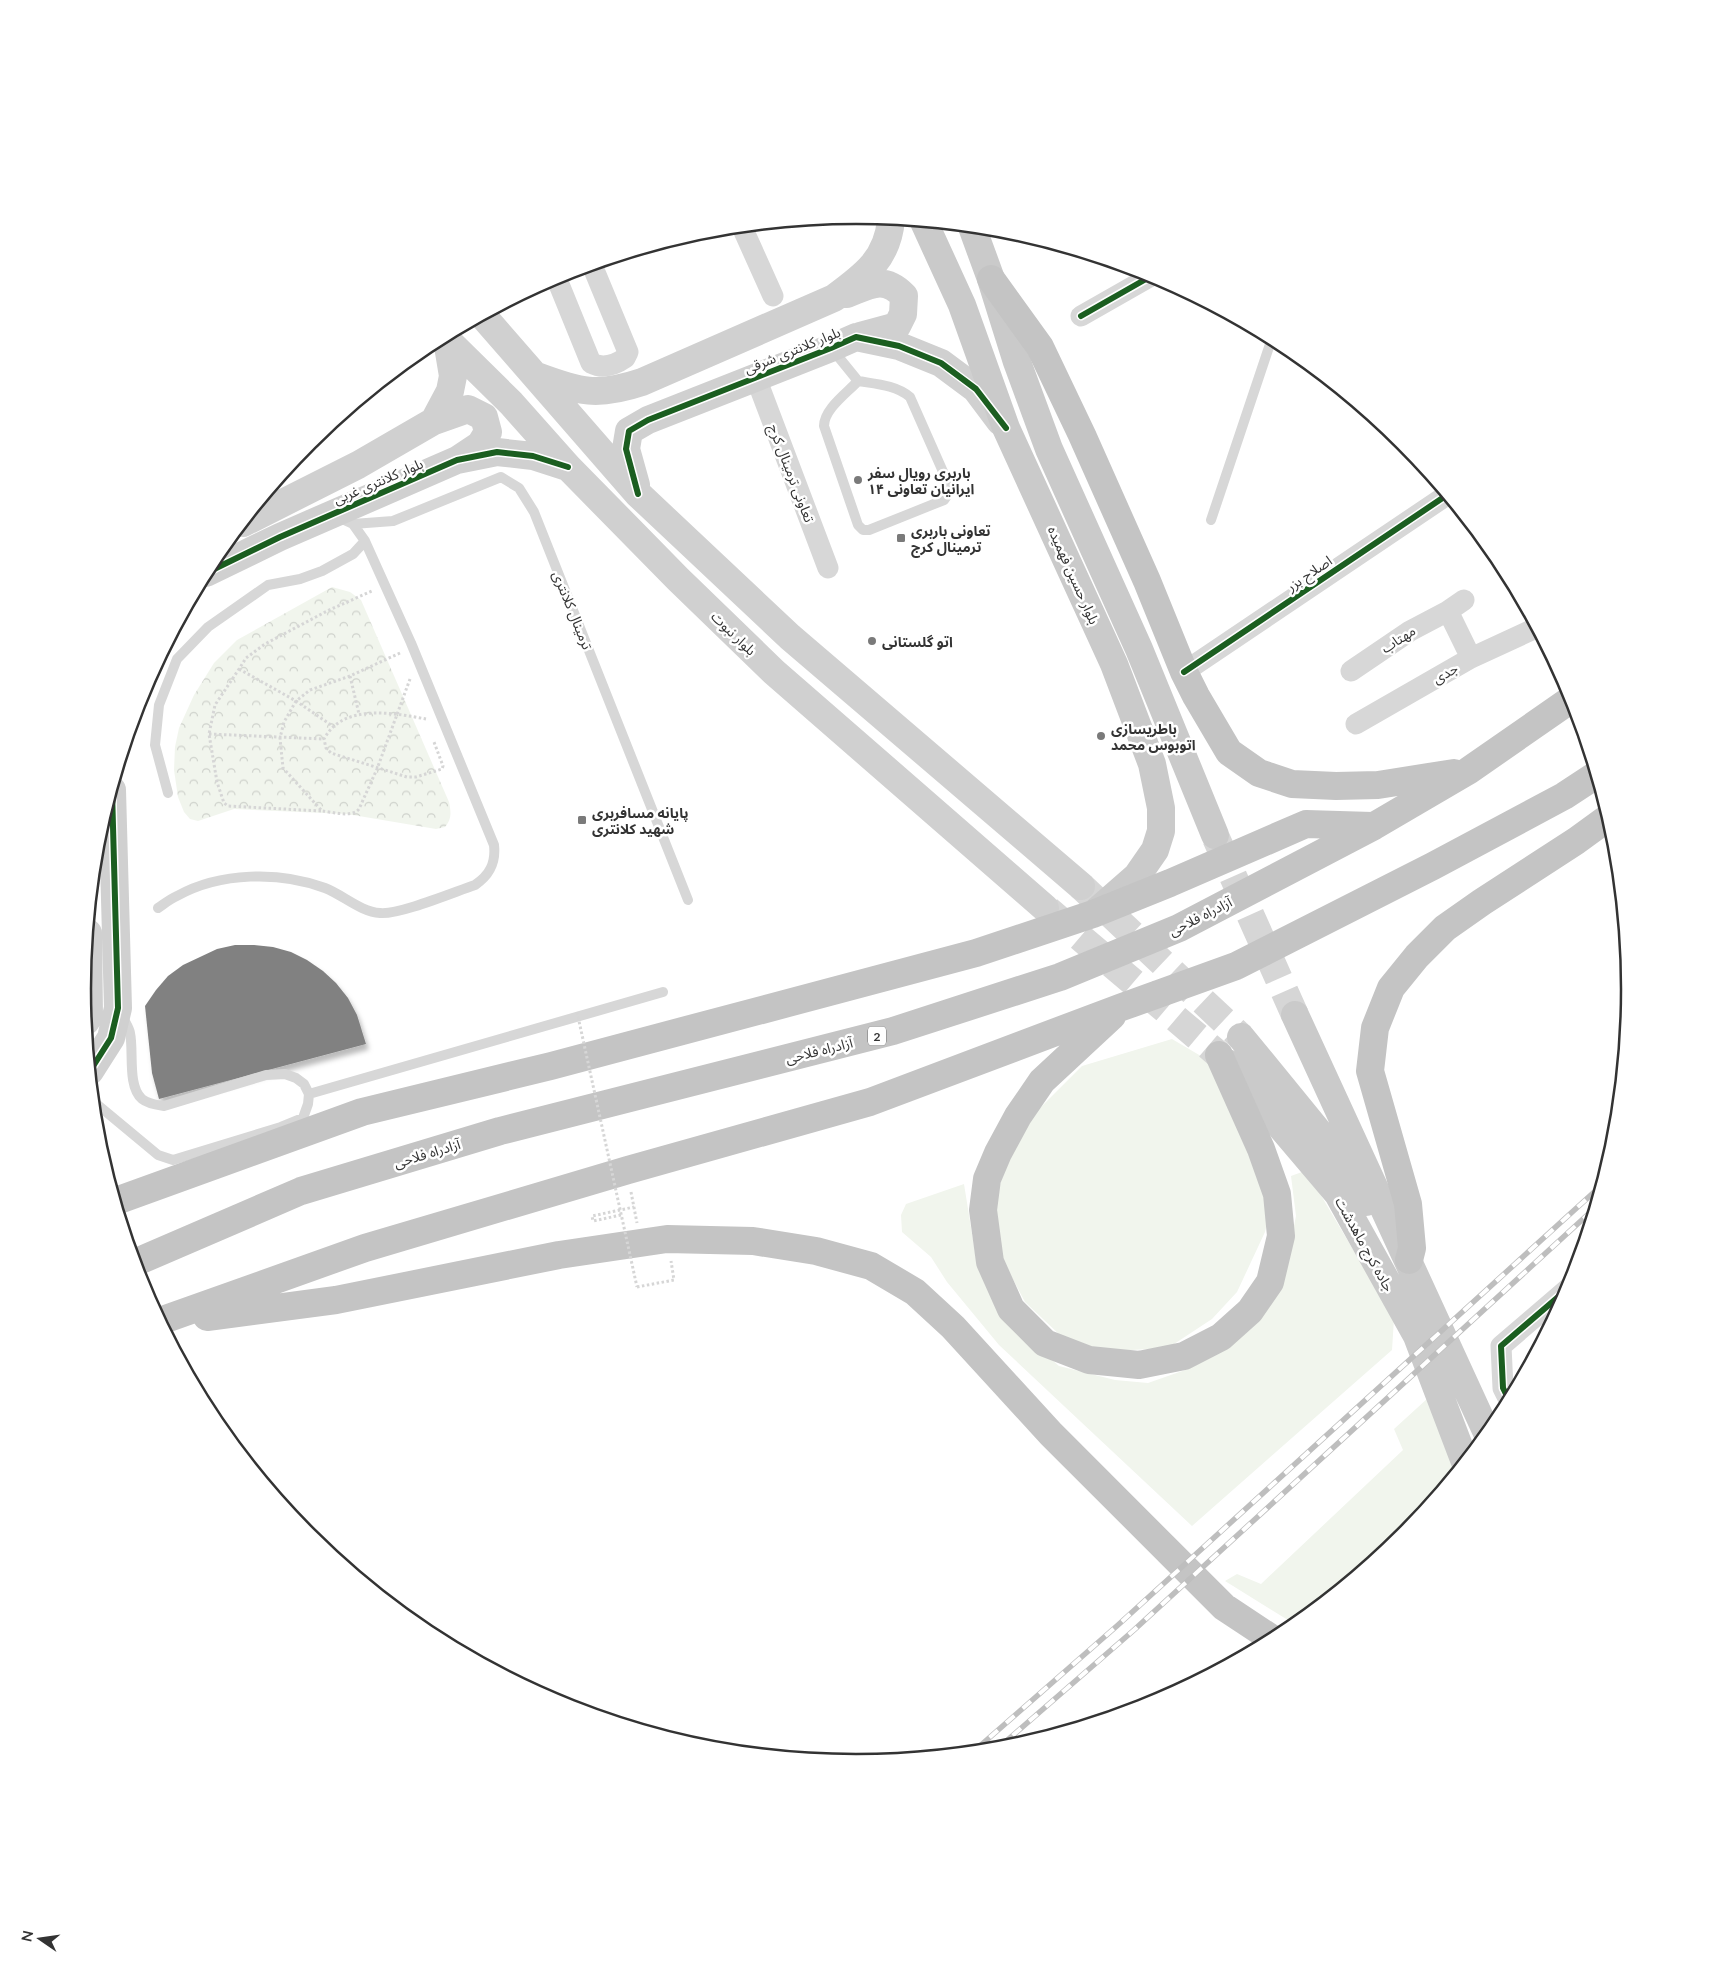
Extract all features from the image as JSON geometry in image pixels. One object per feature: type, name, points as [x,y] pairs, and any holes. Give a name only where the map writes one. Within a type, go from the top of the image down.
[{"type":"highway","points":[[991,279],[1040,347],[1082,435],[1143,572],[1184,672],[1229,752],[1259,773],[1292,784],[1378,785],[1468,771]]},
{"type":"highway","name":"آزادراه فلاحی","points":[[141,1260],[301,1191],[500,1131],[894,1032],[1060,977],[1179,928],[1374,826],[1468,771],[1565,703]]},
{"type":"highway","points":[[167,1320],[365,1248],[628,1170],[870,1102],[1236,966],[1451,857],[1564,796],[1592,778]]},
{"type":"highway","points":[[1409,1260],[1412,1248],[1408,1204],[1370,1071],[1375,1028],[1391,988],[1417,956],[1445,928],[1603,821]]},
{"type":"highway","points":[[121,1199],[362,1112],[551,1066],[976,953],[1093,914],[1306,824],[1374,826]]},
{"type":"highway","points":[[1122,1007],[1042,1081],[1018,1116],[998,1153],[987,1179],[984,1210],[990,1262],[1011,1309],[1046,1343],[1089,1360],[1139,1365],[1184,1356],[1221,1337],[1250,1311],[1270,1282],[1281,1236],[1277,1194],[1262,1149],[1219,1055]]},
{"type":"highway","points":[[167,1321],[336,1300],[559,1255],[667,1239],[753,1240],[816,1251],[871,1266],[915,1292],[953,1327],[1051,1434],[1224,1607],[1267,1635]]},
{"type":"main road","name":"بلوار حسین فهمیده","points":[[927,228],[962,304],[1006,428],[1114,664],[1152,764],[1162,808],[1161,831],[1155,850],[1137,876],[1093,914]]},
{"type":"main road","name":"بلوار حسین فهمیده","points":[[975,234],[1017,362],[1049,449],[1139,649],[1215,835]]},
{"type":"main road","points":[[1295,1015],[1484,1427]]},
{"type":"main road","points":[[1241,1037],[1335,1152],[1398,1254],[1409,1260]]},
{"type":"main road","name":"جاده کرج ماهدشت","points":[[1219,1055],[1338,1194],[1417,1336],[1463,1456]]},
{"type":"street","name":"بلوار کلانتری شرقی","points":[[534,375],[573,389],[594,392],[619,390],[642,382],[834,298],[855,283],[878,261],[890,225]]},
{"type":"street","points":[[745,233],[773,296]]},
{"type":"street","points":[[559,285],[591,363],[600,367],[609,366],[625,358],[628,352],[595,271]]},
{"type":"street","points":[[1081,316],[1144,281]]},
{"type":"street","points":[[834,298],[879,282],[896,288],[904,296],[903,314],[896,326],[856,337]]},
{"type":"street","points":[[487,320],[638,494],[790,637],[1081,886]]},
{"type":"street","name":"بلوار کلانتری شرقی","points":[[638,494],[626,449],[630,431],[648,420],[856,337],[899,346],[941,363],[976,389],[1006,428]]},
{"type":"street","points":[[740,340],[756,378]]},
{"type":"street","name":"بلوار نبوت","points":[[449,342],[511,403],[568,467],[678,580],[774,672],[1045,908]]},
{"type":"street","points":[[434,421],[450,391],[453,376],[446,344]]},
{"type":"street","name":"تعاونی ترمینال کرج","points":[[756,378],[828,568]]},
{"type":"street","name":"بلوار کلانتری غربی","points":[[218,567],[280,537],[343,520],[458,460],[480,445],[488,432],[484,417],[468,409],[434,421],[358,465],[255,517]]},
{"type":"street","name":"بلوار کلانتری غربی","points":[[458,460],[497,452],[533,456],[568,467]]},
{"type":"street","name":"اصلاح بزر","points":[[1184,672],[1443,498]]},
{"type":"street","name":"مهتاب","points":[[1350,671],[1410,630],[1456,605],[1471,658]]},
{"type":"street","name":"جدی","points":[[1356,724],[1471,658],[1532,630]]},
{"type":"street","points":[[95,1062],[111,1038],[118,1008],[113,811]]},
{"type":"street","points":[[1506,1393],[1504,1388],[1501,1346],[1555,1300]]},
{"type":"lane","points":[[1211,520],[1270,346]]},
{"type":"lane","points":[[831,348],[858,381],[904,391],[910,397],[948,483],[949,493],[944,500],[869,530],[863,530],[858,525],[824,426],[824,419],[829,412],[858,381]]},
{"type":"lane","name":"ترمینال کلانتری","points":[[343,520],[392,521],[502,476],[519,488],[534,512],[688,900]]},
{"type":"lane","points":[[158,908],[177,896],[198,887],[234,878],[264,877],[304,882],[343,896],[370,911],[390,913],[475,885],[482,880],[492,867],[494,845],[411,643],[365,541],[343,520]]},
{"type":"lane","points":[[168,793],[155,745],[160,705],[177,659],[208,627],[268,585],[300,579],[322,571],[353,554],[365,541]]},
{"type":"lane","points":[[309,1094],[663,992]]},
{"type":"lane","points":[[101,1107],[158,1155],[173,1160],[281,1127],[303,1118],[308,1104],[309,1094],[304,1084],[296,1078],[285,1074],[266,1075],[164,1106],[149,1103],[136,1092],[133,1080],[130,1033],[118,1008]]},
{"type":"path","points":[[373,591],[329,610],[265,644],[246,658],[238,669],[215,705],[209,734],[217,782],[224,803],[228,806],[357,813],[377,769],[410,679]]},
{"type":"path","points":[[322,811],[283,768],[280,738],[284,722],[296,701],[310,690],[350,676],[400,652]]},
{"type":"path","points":[[238,669],[296,701],[334,726]]},
{"type":"path","points":[[350,676],[359,714]]},
{"type":"path","points":[[426,719],[397,714],[359,714],[334,726],[324,740],[326,748],[331,753],[398,775],[416,777],[441,770],[443,766]]},
{"type":"path","points":[[209,734],[324,740]]},
{"type":"path","points":[[577,1012],[637,1287],[674,1280]]},
{"type":"path","points":[[628,1170],[641,1243]]},
{"type":"path","points":[[621,1215],[593,1221],[592,1216],[634,1207]]},
{"type":"green space","points":[[332,587],[350,592],[361,600],[449,802],[449,821],[445,827],[436,829],[347,814],[234,809],[198,821],[190,819],[184,812],[178,797],[174,770],[175,747],[179,728],[194,695],[214,663],[237,640]]},
{"type":"green space","points":[[1172,1039],[1206,1059],[1246,1135],[1272,1203],[1265,1232],[1237,1292],[1212,1319],[1168,1348],[1095,1352],[1061,1336],[1025,1302],[999,1253],[993,1204],[1020,1128],[1082,1066]]},
{"type":"green space","points":[[1302,1172],[1319,1192],[1394,1319],[1392,1350],[1192,1526],[999,1345],[947,1282],[931,1257],[902,1232],[901,1215],[906,1204],[964,1184],[977,1265],[1028,1339],[1059,1366],[1115,1380],[1148,1383],[1188,1369],[1226,1345],[1284,1276],[1296,1216],[1291,1176]]},
{"type":"green space","points":[[1428,1398],[1453,1468],[1398,1531],[1361,1565],[1289,1621],[1225,1581],[1237,1574],[1261,1584],[1403,1450],[1394,1429]]},
{"type":"building","points":[[235,945],[273,947],[291,952],[323,971],[348,998],[357,1015],[366,1044],[159,1099],[152,1073],[145,1006],[168,976],[183,965],[217,949]]},
{"type":"tunnel","points":[[1216,838],[1295,1015]]},
{"type":"tunnel","points":[[1081,886],[1241,1037]]},
{"type":"tunnel","points":[[1048,910],[1219,1055]]},
{"type":"railway","points":[[982,1744],[1118,1625],[1595,1191]]},
{"type":"railway","points":[[1008,1740],[1134,1630],[1587,1215]]},
{"type":"cycle path","points":[[1081,316],[1143,281]]},
{"type":"cycle path","points":[[638,494],[626,449],[629,431],[648,420],[856,337],[899,346],[941,363],[976,389],[1006,428]]},
{"type":"cycle path","points":[[218,567],[280,537],[457,460],[497,452],[533,456],[568,467]]},
{"type":"cycle path","points":[[1184,672],[1443,498]]},
{"type":"cycle path","points":[[95,1063],[111,1038],[118,1008],[113,811]]},
{"type":"cycle path","points":[[1506,1394],[1503,1388],[1501,1346],[1555,1299]]},
{"type":"place","name":"باربری رویال سفر ایرانیان تعاونی ۱۴","points":[[858,480]]},
{"type":"place","name":"تعاونی باربری ترمینال کرج","points":[[901,538]]},
{"type":"place","name":"اتو گلستانی","points":[[872,641]]},
{"type":"place","name":"باطریسازی اتوبوس محمد","points":[[1101,736]]},
{"type":"place","name":"پایانه مسافربری شهید کلانتری","points":[[582,820]]}]
